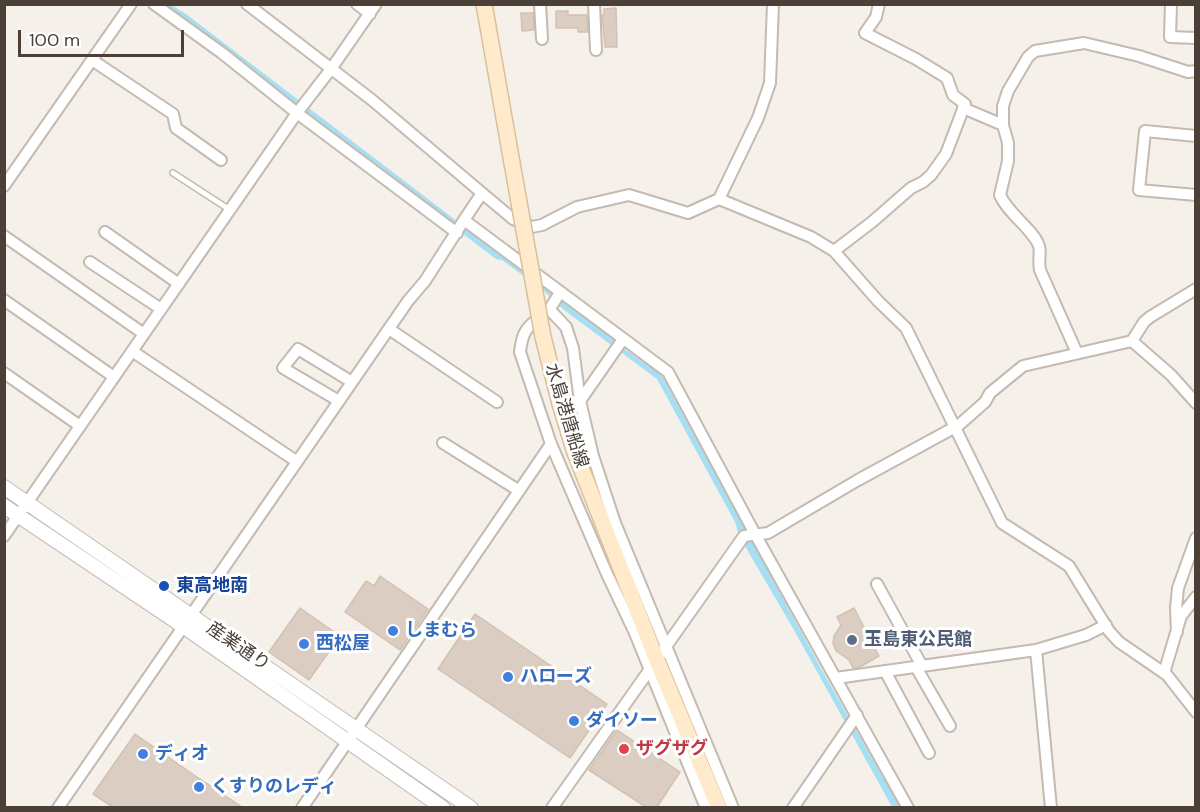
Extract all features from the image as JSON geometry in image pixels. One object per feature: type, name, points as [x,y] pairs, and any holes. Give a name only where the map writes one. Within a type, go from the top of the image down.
[{"type":"main road","name":"水島港唐船線","points":[[484,4],[543,337],[560,404],[574,450],[652,663],[719,807]]},
{"type":"street","points":[[4,186],[131,4]]},
{"type":"street","points":[[154,4],[222,53],[297,113],[457,233]]},
{"type":"street","points":[[247,4],[426,144],[513,219],[532,227],[542,225],[577,207],[629,195],[688,213],[719,199],[758,118],[770,83],[773,4]]},
{"type":"street","points":[[4,536],[297,113],[373,9],[357,4]]},
{"type":"street","points":[[540,4],[542,39]]},
{"type":"street","points":[[594,4],[596,50]]},
{"type":"street","points":[[834,251],[911,188],[931,175],[946,154],[965,104],[953,94],[947,78],[916,58],[865,33],[876,17],[879,4]]},
{"type":"street","points":[[1171,4],[1170,37],[1196,38]]},
{"type":"street","points":[[1077,353],[1040,270],[1038,261],[1040,246],[999,195],[1008,161],[1003,106],[1008,91],[1028,57],[1035,51],[1084,43],[1188,72],[1196,71]]},
{"type":"street","points":[[92,60],[173,114],[176,128],[220,160]]},
{"type":"street","points":[[963,108],[1003,125]]},
{"type":"street","points":[[1196,136],[1145,131],[1139,190],[1196,195]]},
{"type":"street","points":[[58,807],[296,461],[425,281],[483,193]]},
{"type":"street","points":[[719,199],[811,237],[834,251],[878,301],[906,328],[1002,523],[1069,566],[1119,642],[1164,673],[1196,712]]},
{"type":"street","points":[[464,220],[668,372],[755,534],[908,807]]},
{"type":"street","points":[[105,232],[179,284]]},
{"type":"street","points":[[4,236],[144,334]]},
{"type":"street","points":[[90,262],[161,309]]},
{"type":"street","points":[[552,807],[744,536],[768,533],[959,424],[985,402],[990,393],[1023,366],[1132,341],[1150,317],[1196,289]]},
{"type":"street","points":[[560,293],[549,309],[534,320],[521,338],[520,352],[545,412],[551,444],[607,574],[652,663],[706,807]]},
{"type":"street","points":[[4,300],[114,377]]},
{"type":"street","points":[[549,309],[566,327],[573,348],[580,401],[615,523],[733,807]]},
{"type":"street","points":[[389,329],[497,402]]},
{"type":"street","points":[[569,404],[580,401],[623,339]]},
{"type":"street","points":[[1132,341],[1171,375],[1196,403]]},
{"type":"street","points":[[339,401],[283,368],[298,349],[352,382]]},
{"type":"street","points":[[132,351],[296,461]]},
{"type":"street","points":[[4,373],[80,426]]},
{"type":"street","points":[[443,443],[518,490]]},
{"type":"street","points":[[302,807],[551,444]]},
{"type":"street","name":"産業通り","points":[[4,487],[349,741],[444,807]]},
{"type":"street","name":"産業通り","points":[[4,506],[357,728],[471,807]]},
{"type":"street","points":[[1177,632],[1178,588],[1196,538]]},
{"type":"street","points":[[877,584],[950,726]]},
{"type":"street","points":[[1164,673],[1181,616],[1196,597]]},
{"type":"street","points":[[836,678],[1036,650],[1086,635],[1106,625]]},
{"type":"street","points":[[1036,650],[1051,807]]},
{"type":"street","points":[[885,671],[929,753]]},
{"type":"street","points":[[793,807],[857,715]]},
{"type":"lane","points":[[173,173],[230,210]]},
{"type":"water","points":[[160,5],[171,5],[186,14],[458,222],[464,230],[469,230],[623,348],[661,374],[823,672],[900,807],[892,807],[739,536],[735,522],[657,379],[564,310],[544,291],[502,260],[496,259]]},
{"type":"building","points":[[616,8],[617,47],[605,47],[602,15],[604,15],[604,9]]},
{"type":"building","points":[[556,11],[568,11],[568,15],[587,15],[588,32],[578,32],[578,28],[556,28]]},
{"type":"building","points":[[521,13],[533,13],[534,30],[522,31]]},
{"type":"building","name":"しまむら","points":[[380,576],[428,609],[400,650],[345,612],[366,581],[374,586]]},
{"type":"building","name":"西松屋","points":[[300,608],[340,636],[309,680],[269,652]]},
{"type":"building","name":"玉島東公民館","points":[[854,608],[879,656],[860,667],[853,668],[849,660],[836,651],[833,643],[834,636],[841,625],[837,617]]},
{"type":"building","name":"ハローズ","points":[[475,614],[607,704],[570,758],[438,669]]},
{"type":"building","name":"ザグザグ","points":[[617,730],[680,772],[657,807],[646,807],[589,770]]},
{"type":"building","name":"ディオ","points":[[135,734],[242,807],[113,807],[93,794]]},
{"type":"place","name":"東高地南","points":[[164,586]]},
{"type":"place","name":"しまむら","points":[[393,631]]},
{"type":"place","name":"玉島東公民館","points":[[852,640]]},
{"type":"place","name":"西松屋","points":[[304,644]]},
{"type":"place","name":"ハローズ","points":[[508,677]]},
{"type":"place","name":"ダイソー","points":[[574,721]]},
{"type":"place","name":"ザグザグ","points":[[624,749]]},
{"type":"place","name":"ディオ","points":[[143,754]]},
{"type":"place","name":"くすりのレディ","points":[[199,787]]}]
